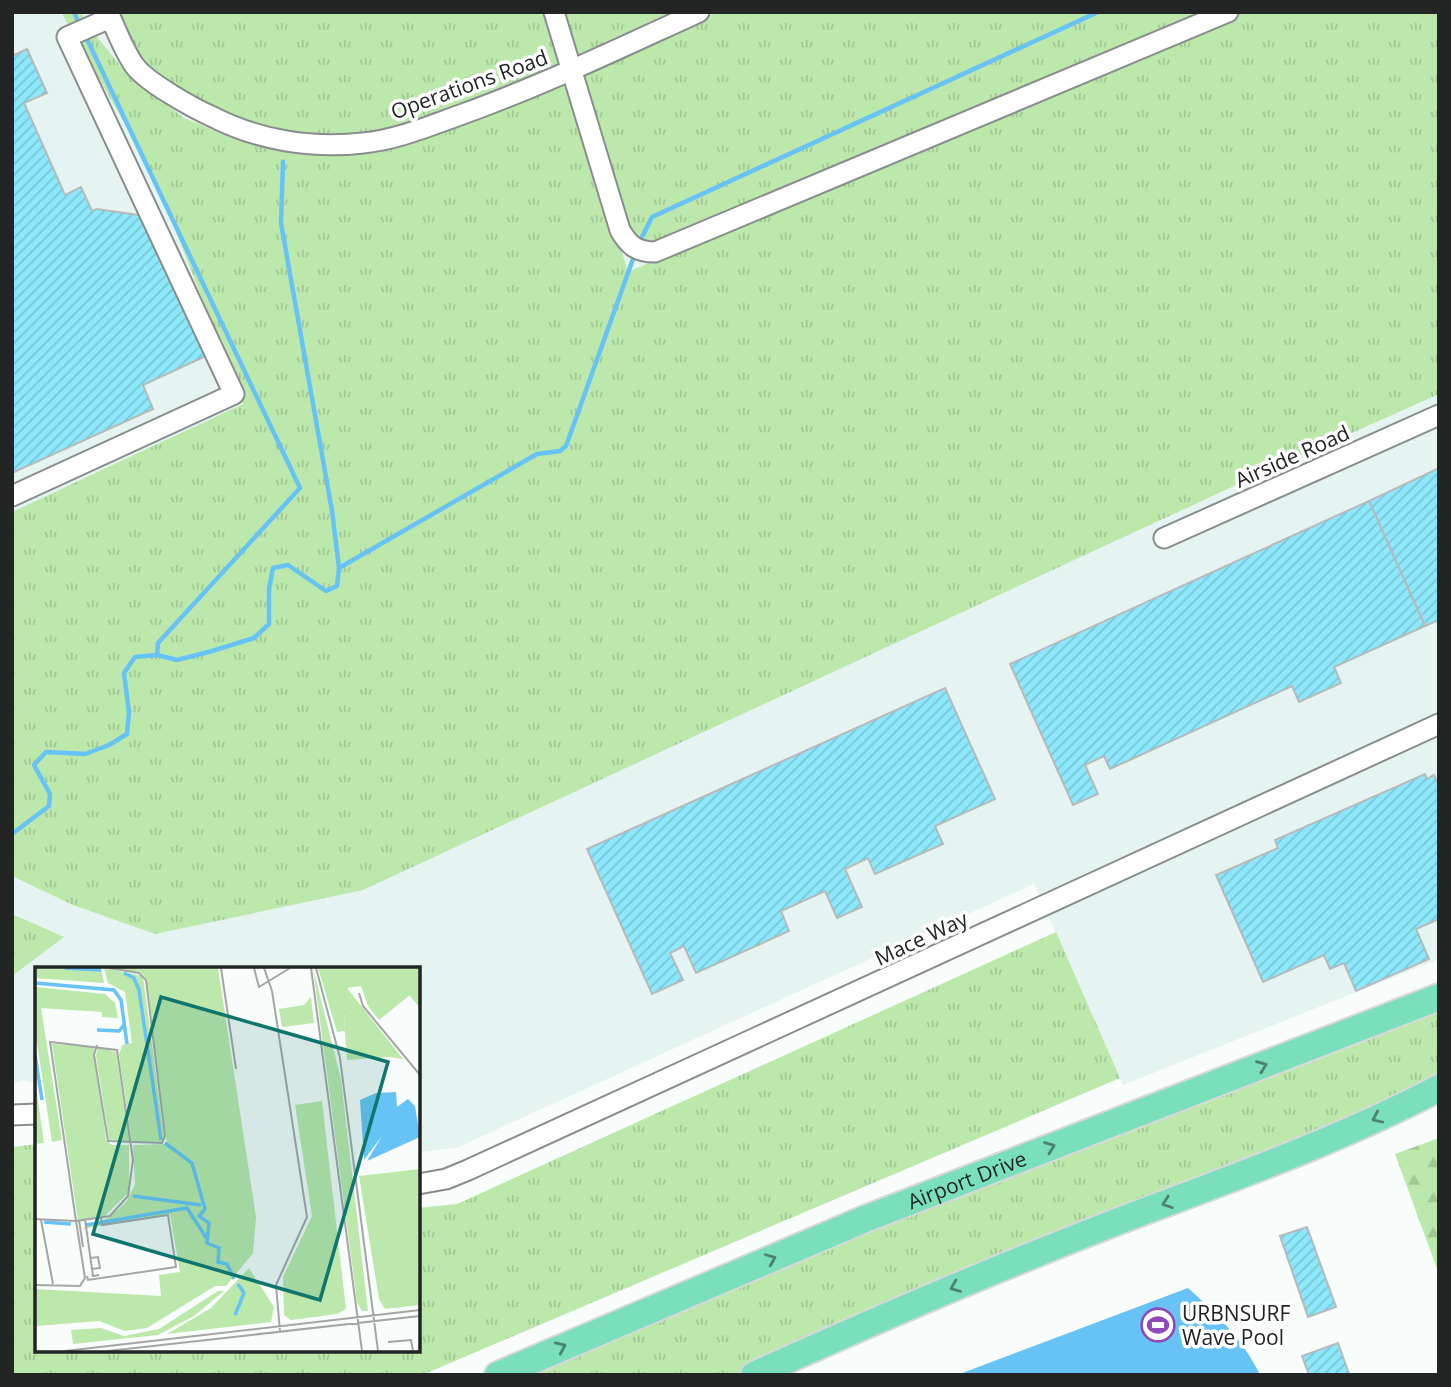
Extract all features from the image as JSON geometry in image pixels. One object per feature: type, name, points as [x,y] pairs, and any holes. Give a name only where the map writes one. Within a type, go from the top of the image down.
[{"type":"main road","name":"Airport Drive","points":[[498,1375],[865,1219],[1439,996]]},
{"type":"main road","points":[[754,1375],[908,1306],[1022,1259],[1260,1168],[1395,1110],[1439,1088]]},
{"type":"street","points":[[554,12],[568,71],[620,230],[634,248],[655,253],[1228,12]]},
{"type":"street","name":"Operations Road","points":[[109,15],[134,66],[182,103],[230,126],[285,141],[322,145],[364,143],[401,135],[484,106],[699,12]]},
{"type":"street","points":[[12,496],[234,394],[67,37],[109,15]]},
{"type":"street","name":"Airside Road","points":[[1164,538],[1439,415]]},
{"type":"street","name":"Mace Way","points":[[420,1184],[446,1180],[1439,724]]},
{"type":"street","points":[[12,1115],[35,1114]]},
{"type":"shaded area","points":[[12,12],[1439,12],[1439,959],[1123,1085],[1034,884],[456,1148],[420,1152],[420,967],[35,967],[35,1083],[23,1080],[12,1085]]},
{"type":"green space","points":[[61,12],[81,12],[87,24],[125,72],[184,118],[244,142],[290,152],[350,156],[398,146],[456,128],[568,80],[628,272],[1241,12],[1439,12],[1439,394],[1249,479],[363,890],[155,934],[73,905],[12,876],[12,512],[243,404],[154,175]]},
{"type":"green space","points":[[104,12],[547,12],[562,62],[436,115],[394,127],[352,134],[308,135],[264,128],[218,112],[190,98],[147,66]]},
{"type":"green space","points":[[561,12],[679,12],[576,59]]},
{"type":"green space","points":[[717,12],[1215,12],[670,241],[644,244],[631,234],[581,75]]},
{"type":"green space","points":[[12,914],[64,937],[12,976]]},
{"type":"green space","points":[[1056,932],[1120,1078],[422,1375],[12,1375],[12,1147],[35,1144],[35,1352],[420,1352],[420,1208],[457,1204]]},
{"type":"green space","points":[[1439,1010],[1439,1073],[1369,1108],[1278,1147],[901,1297],[734,1375],[526,1375],[887,1223],[1063,1154],[1279,1075]]},
{"type":"green space","points":[[1439,1138],[1439,1274],[1395,1154]]},
{"type":"water","name":"URBNSURF Wave Pool","points":[[1188,1288],[1228,1328],[1260,1375],[957,1375]]},
{"type":"building","points":[[27,49],[47,93],[24,103],[65,195],[81,187],[92,211],[97,209],[145,216],[208,355],[143,385],[153,409],[12,473],[12,56]]},
{"type":"building","points":[[1439,468],[1439,620],[1425,626],[1369,501]]},
{"type":"building","points":[[1369,501],[1425,626],[1334,667],[1341,683],[1299,702],[1292,686],[1110,769],[1104,756],[1085,765],[1098,794],[1073,805],[1010,664]]},
{"type":"building","points":[[945,688],[995,799],[935,826],[943,844],[875,874],[868,858],[845,869],[862,907],[837,918],[825,891],[781,911],[789,931],[696,973],[684,946],[670,953],[683,980],[652,994],[587,849]]},
{"type":"building","points":[[1425,774],[1427,779],[1434,775],[1439,786],[1439,919],[1416,929],[1429,959],[1356,991],[1344,963],[1330,969],[1324,955],[1263,982],[1216,875],[1278,848],[1275,840]]},
{"type":"building","points":[[1307,1227],[1336,1307],[1308,1317],[1280,1236]]},
{"type":"building","points":[[1338,1343],[1349,1374],[1309,1375],[1302,1356]]},
{"type":"waterway","points":[[74,12],[79,24]]},
{"type":"waterway","points":[[642,237],[652,217],[1098,12]]},
{"type":"waterway","points":[[85,35],[300,488],[158,643],[157,655]]},
{"type":"waterway","points":[[283,162],[281,223],[332,511],[339,568]]},
{"type":"waterway","points":[[12,834],[49,806],[50,794],[34,765],[46,752],[85,754],[109,745],[127,734],[129,713],[124,673],[135,657],[157,655],[177,660],[254,638],[269,624],[269,589],[273,568],[288,565],[326,591],[337,586],[339,568],[537,454],[560,451],[566,446],[633,259]]},
{"type":"place","name":"URBNSURF Wave Pool","points":[[1158,1325]]}]
